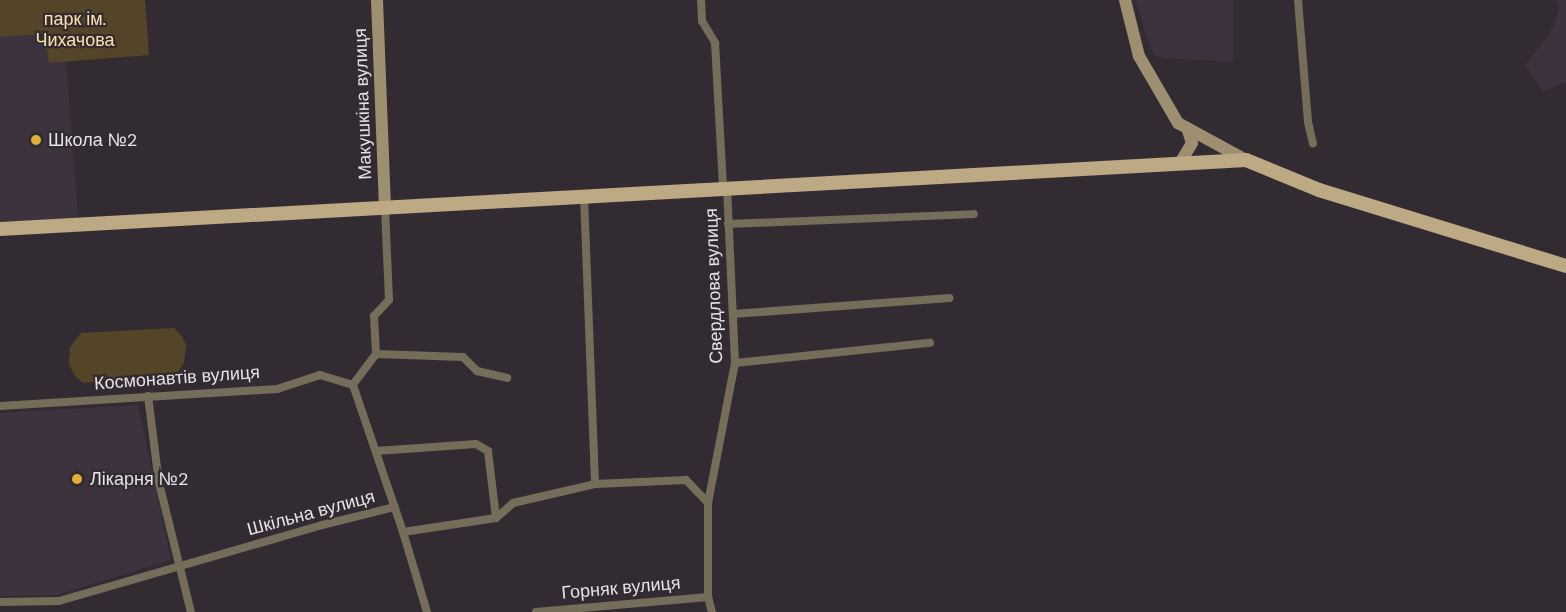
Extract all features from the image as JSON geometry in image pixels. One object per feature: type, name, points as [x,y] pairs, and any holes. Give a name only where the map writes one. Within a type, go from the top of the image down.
[{"type":"main road","name":"Макушкіна вулиця","points":[[377,0],[385,208]]},
{"type":"main road","points":[[1125,0],[1139,56],[1178,123],[1246,160],[1319,190],[1448,227],[1566,266]]},
{"type":"main road","points":[[1180,163],[1192,143],[1188,128]]},
{"type":"main road","points":[[0,229],[1246,160]]},
{"type":"street","name":"Свердлова вулиця","points":[[701,0],[702,21],[715,43],[729,224],[735,363],[708,503],[708,597],[712,612]]},
{"type":"street","points":[[1298,0],[1308,122],[1313,143]]},
{"type":"street","points":[[584,196],[595,484]]},
{"type":"street","points":[[385,208],[389,300],[374,316],[376,354],[353,385],[395,507]]},
{"type":"street","points":[[729,224],[974,214]]},
{"type":"street","points":[[733,314],[949,298]]},
{"type":"street","points":[[735,363],[930,344]]},
{"type":"street","points":[[376,354],[463,357],[477,371],[507,378]]},
{"type":"street","name":"Космонавтів вулиця","points":[[0,406],[277,389],[320,375],[353,385]]},
{"type":"street","points":[[148,396],[159,483],[191,612]]},
{"type":"street","points":[[376,451],[476,444],[488,451],[496,518]]},
{"type":"street","points":[[403,532],[496,518],[513,503],[595,484],[686,480],[708,503]]},
{"type":"street","name":"Шкільна вулиця","points":[[0,603],[59,601],[395,507],[427,612]]},
{"type":"street","name":"Горняк вулиця","points":[[536,612],[708,597]]},
{"type":"shaded area","points":[[1136,0],[1233,0],[1233,62],[1163,58],[1154,55]]},
{"type":"shaded area","points":[[1556,0],[1566,0],[1566,82],[1543,91],[1525,66],[1554,27],[1559,7]]},
{"type":"shaded area","name":"Школа №2","points":[[44,34],[49,63],[66,61],[78,218],[0,222],[0,37]]},
{"type":"shaded area","name":"Лікарня №2","points":[[138,405],[171,560],[57,595],[0,596],[0,413]]},
{"type":"green space","name":"парк ім. Чихачова","points":[[0,0],[145,0],[149,55],[49,63],[44,34],[0,37]]},
{"type":"green space","points":[[174,328],[182,336],[186,345],[184,363],[177,373],[83,383],[75,376],[69,365],[70,347],[81,333]]},
{"type":"place","name":"Школа №2","points":[[36,140]]},
{"type":"place","name":"Лікарня №2","points":[[77,479]]}]
